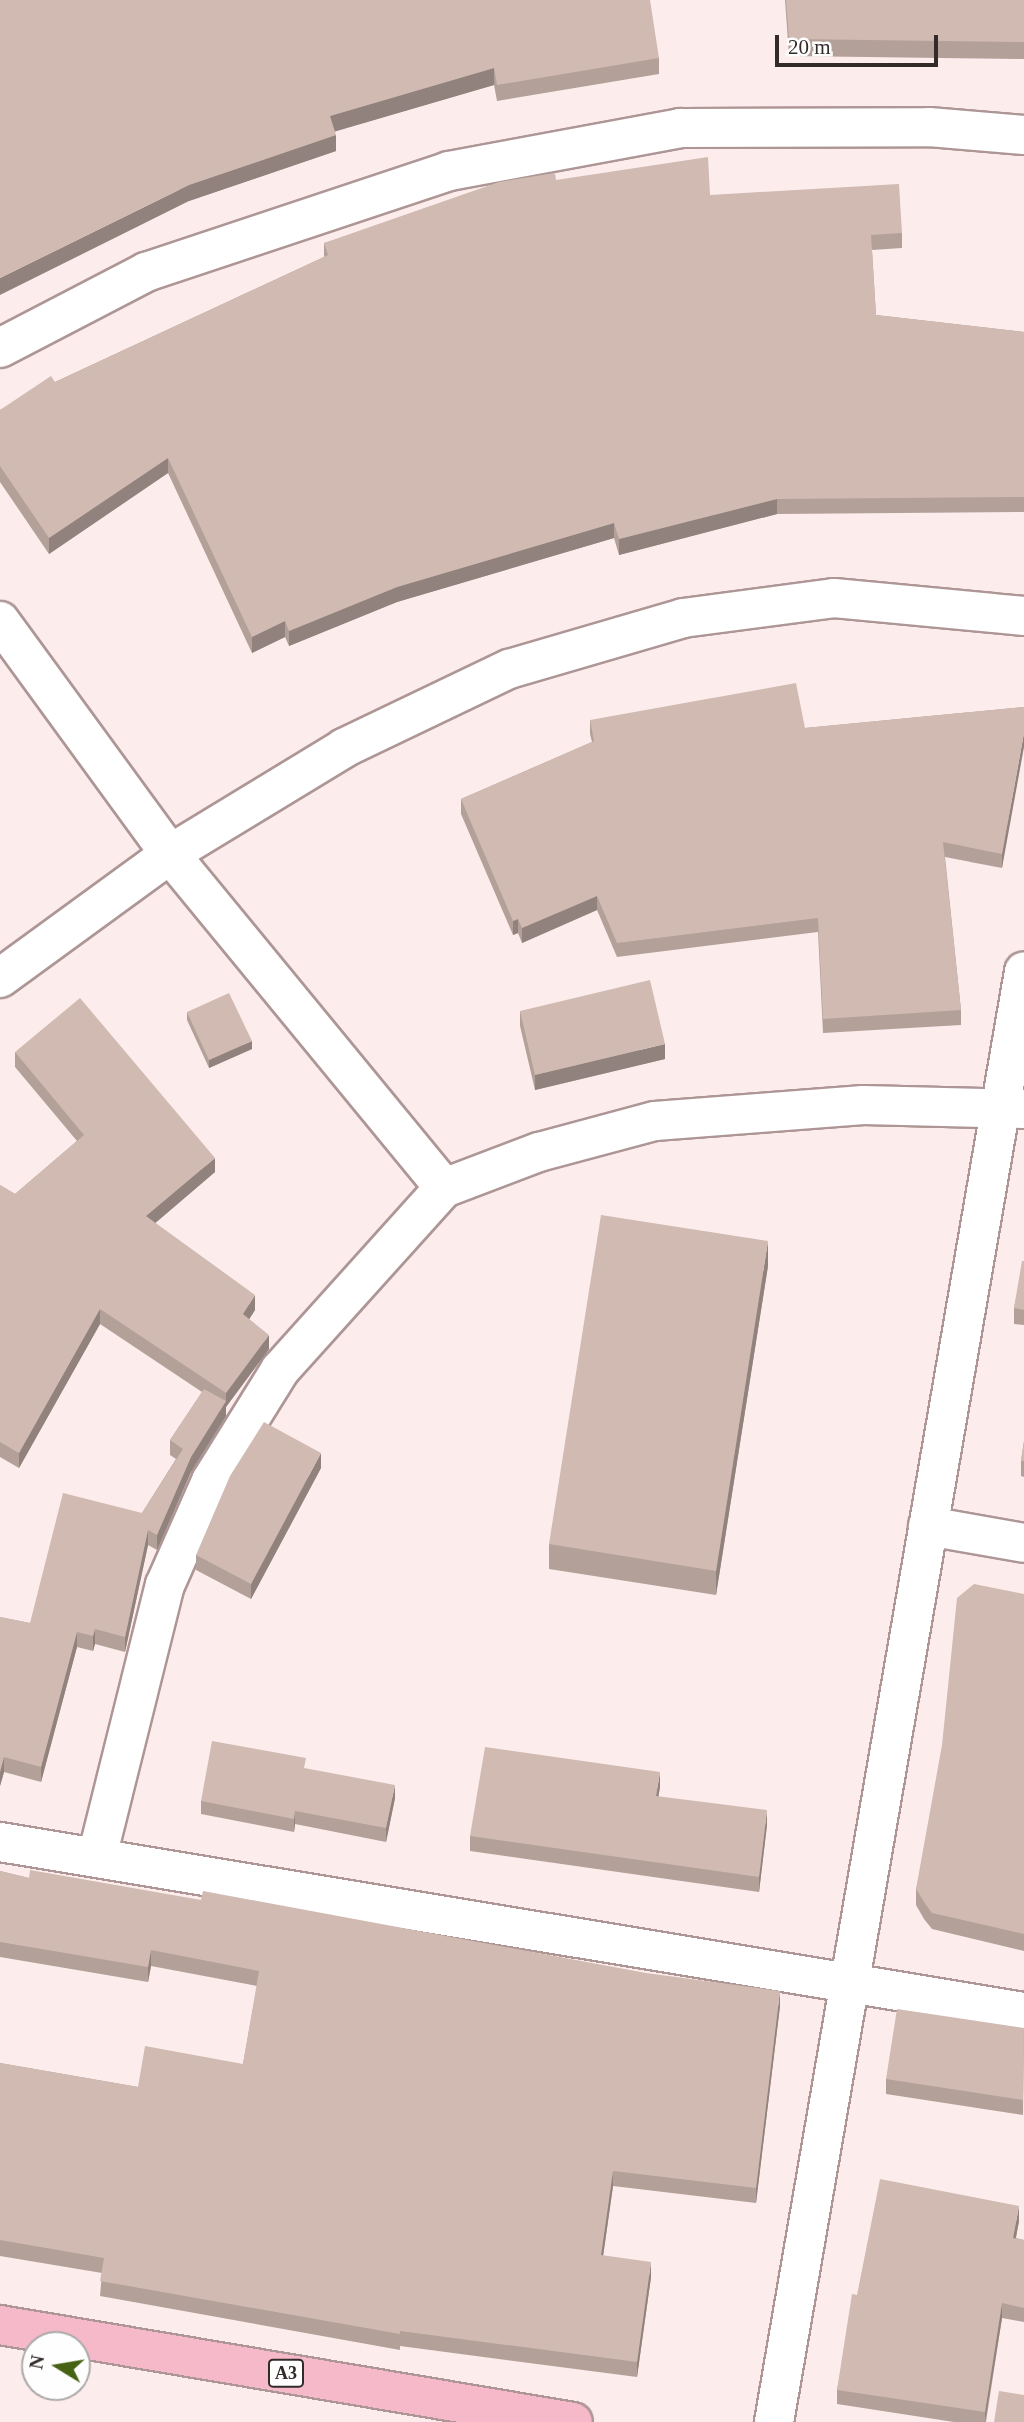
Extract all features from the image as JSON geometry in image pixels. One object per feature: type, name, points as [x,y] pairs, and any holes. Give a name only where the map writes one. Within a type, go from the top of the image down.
[{"type":"highway","name":"A3","points":[[0,2325],[573,2422]]},
{"type":"street","points":[[0,348],[146,272],[449,171],[680,128],[929,127],[1024,135]]},
{"type":"street","points":[[0,978],[170,854],[344,748],[509,669],[683,618],[834,598],[1024,616]]},
{"type":"street","points":[[0,621],[170,854],[444,1188]]},
{"type":"street","points":[[774,2422],[928,1526],[1012,1107],[1024,971]]},
{"type":"street","points":[[97,1857],[165,1585],[211,1481],[280,1370],[444,1188],[539,1152],[655,1121],[863,1105],[1012,1107]]},
{"type":"street","points":[[928,1526],[1024,1543]]},
{"type":"street","points":[[0,1842],[1024,2012]]},
{"type":"building","points":[[0,0],[650,0],[659,58],[497,85],[494,68],[330,116],[336,135],[189,185],[0,278]]},
{"type":"building","points":[[786,0],[1024,0],[1024,42],[789,39]]},
{"type":"building","points":[[708,157],[710,195],[899,184],[902,233],[871,235],[876,315],[1024,332],[1024,497],[777,499],[619,539],[614,523],[397,587],[289,631],[285,621],[252,637],[168,458],[49,538],[0,466],[0,410],[51,376],[55,382],[328,255],[324,243],[499,182],[555,173],[556,180]]},
{"type":"building","points":[[796,683],[805,728],[1024,707],[1024,733],[1002,854],[943,842],[961,1010],[823,1019],[818,918],[617,943],[597,896],[522,928],[518,919],[513,921],[461,799],[594,741],[590,720]]},
{"type":"building","points":[[650,980],[665,1044],[535,1075],[520,1011]]},
{"type":"building","points":[[229,993],[252,1041],[209,1060],[187,1012]]},
{"type":"building","points":[[80,998],[215,1158],[146,1216],[255,1295],[243,1314],[269,1335],[226,1393],[100,1309],[19,1453],[0,1442],[0,1185],[15,1194],[84,1135],[15,1052]]},
{"type":"building","points":[[601,1215],[768,1241],[716,1571],[549,1544]]},
{"type":"building","points":[[1024,1261],[1024,1310],[1014,1308]]},
{"type":"building","points":[[204,1389],[226,1401],[191,1457],[157,1535],[148,1530],[125,1637],[95,1629],[93,1636],[77,1632],[41,1767],[4,1757],[0,1772],[0,1617],[30,1623],[63,1493],[142,1513],[183,1449],[170,1440]]},
{"type":"building","points":[[264,1422],[321,1453],[251,1584],[196,1555],[230,1476]]},
{"type":"building","points":[[974,1584],[1024,1594],[1024,1934],[932,1913],[916,1889],[942,1745],[957,1598]]},
{"type":"building","points":[[212,1741],[306,1758],[304,1768],[395,1785],[386,1828],[295,1811],[294,1819],[201,1801]]},
{"type":"building","points":[[485,1747],[660,1772],[656,1796],[767,1810],[759,1877],[470,1836]]},
{"type":"building","points":[[30,1870],[201,1900],[203,1891],[646,1973],[780,1991],[756,2188],[613,2171],[601,2255],[651,2262],[637,2362],[400,2331],[400,2334],[100,2281],[104,2258],[0,2240],[0,2063],[138,2087],[145,2046],[243,2064],[259,1971],[151,1950],[148,1967],[0,1942],[0,1871],[29,1878]]},
{"type":"building","points":[[897,2009],[1024,2028],[1023,2100],[886,2079]]},
{"type":"building","points":[[880,2179],[1019,2206],[1013,2238],[1024,2240],[1024,2308],[1002,2303],[985,2412],[837,2390],[852,2294],[857,2295]]},
{"type":"building","points":[[999,2391],[1024,2395],[1024,2422],[994,2422]]}]
